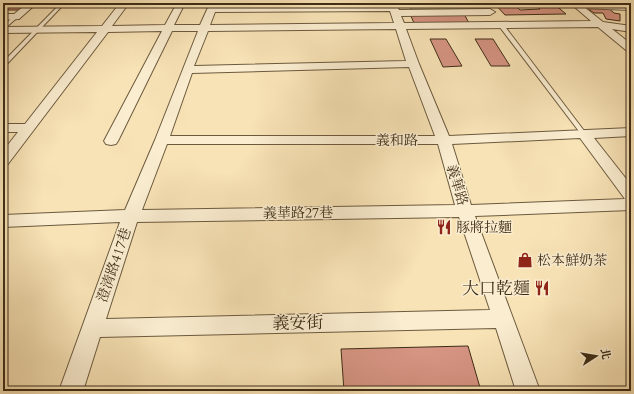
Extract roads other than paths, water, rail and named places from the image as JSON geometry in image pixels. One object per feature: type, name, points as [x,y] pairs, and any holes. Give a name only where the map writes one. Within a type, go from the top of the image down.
[{"type":"street","points":[[3,17],[16,17],[33,3]]},
{"type":"street","points":[[3,161],[125,3]]},
{"type":"street","points":[[111,142],[181,3]]},
{"type":"street","points":[[484,3],[501,25]]},
{"type":"street","points":[[577,5],[631,49]]},
{"type":"street","points":[[213,6],[265,6],[395,13],[501,25],[600,24],[631,29]]},
{"type":"street","name":"澄清路417巷","points":[[71,391],[131,216],[162,140],[187,70],[213,6]]},
{"type":"street","points":[[3,29],[204,28],[395,13],[490,12]]},
{"type":"street","name":"義華路","points":[[395,13],[413,64],[444,140],[465,211],[528,391]]},
{"type":"street","points":[[187,70],[413,64]]},
{"type":"street","points":[[3,128],[29,128]]},
{"type":"street","name":"義和路","points":[[162,140],[444,140],[631,132]]},
{"type":"street","points":[[583,133],[630,197]]},
{"type":"street","name":"義華路27巷","points":[[3,221],[131,216],[465,211],[630,197]]},
{"type":"street","name":"義安街","points":[[93,328],[502,319]]},
{"type":"lane","points":[[3,65],[63,3]]},
{"type":"lane","points":[[577,5],[631,9]]},
{"type":"lane","points":[[3,29],[16,17]]},
{"type":"lane","points":[[501,25],[583,133]]},
{"type":"place","name":"豚將拉麵","points":[[444,227]]},
{"type":"place","name":"松本鮮奶茶","points":[[525,260]]},
{"type":"place","name":"大口乾麵","points":[[542,288]]}]
